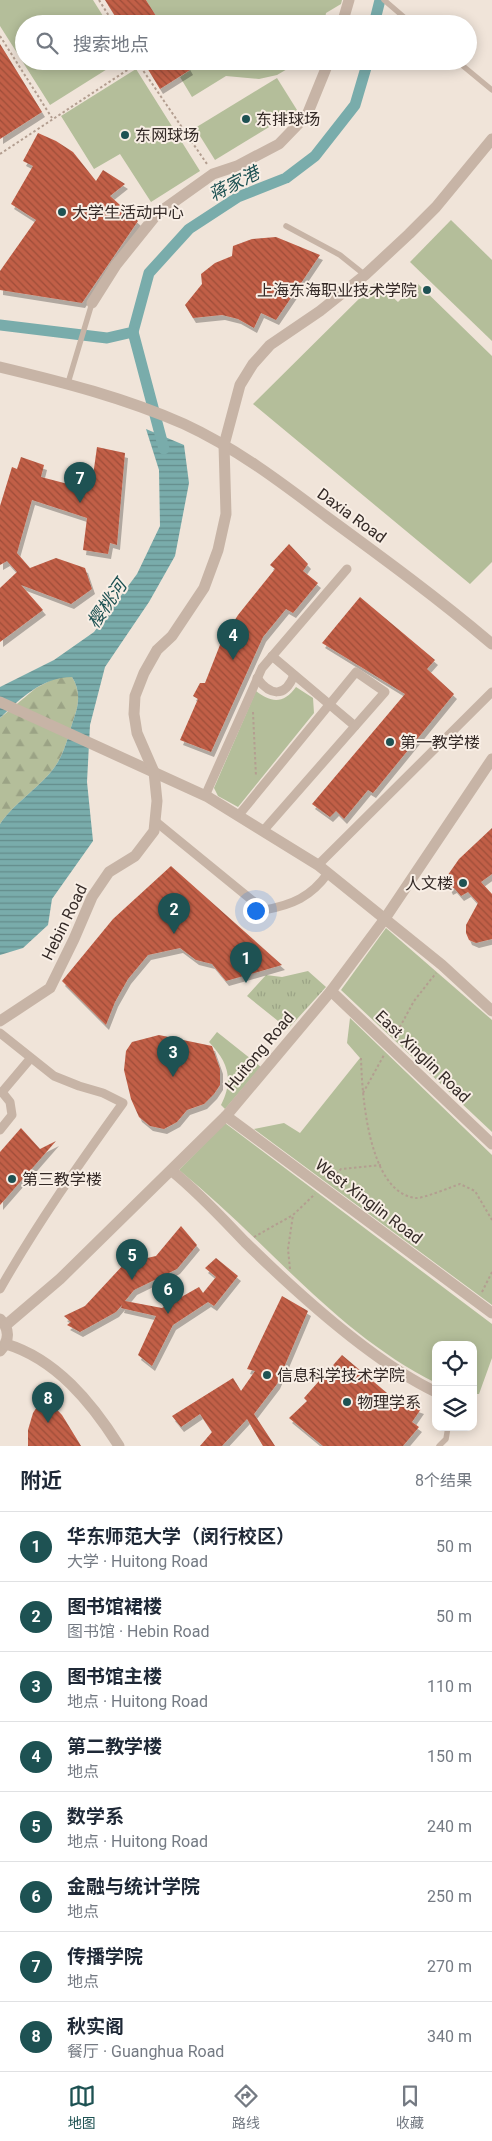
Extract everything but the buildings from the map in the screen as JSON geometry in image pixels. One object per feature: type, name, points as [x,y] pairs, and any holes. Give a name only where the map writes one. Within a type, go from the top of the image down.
[{"type":"street","points":[[345,15],[349,0]]},
{"type":"street","points":[[92,303],[116,266],[157,214],[213,174],[237,166],[279,144],[307,115],[325,70]]},
{"type":"street","name":"Hebin Road","points":[[2,1017],[50,988],[92,897],[109,872],[135,856],[154,831],[157,801],[154,772],[137,733],[134,714],[135,696],[144,673],[157,650],[172,636],[204,588],[218,550],[226,514],[224,445],[240,385],[253,364],[270,345],[320,311],[365,274],[436,206],[492,139]]},
{"type":"street","name":"Daxia Road","points":[[0,367],[68,383],[127,401],[185,425],[224,445],[294,492],[396,567],[492,644]]},
{"type":"street","points":[[205,796],[262,668],[347,569]]},
{"type":"street","points":[[272,656],[355,726]]},
{"type":"street","points":[[238,816],[356,672],[385,692],[263,831]]},
{"type":"street","points":[[257,678],[264,688],[271,692],[282,691],[291,683],[294,675]]},
{"type":"street","points":[[318,865],[492,692]]},
{"type":"street","points":[[0,702],[205,796],[318,865],[442,965],[492,1010]]},
{"type":"street","name":"Huitong Road","points":[[3,1322],[60,1279],[226,1116],[331,991],[384,920],[492,759]]},
{"type":"street","points":[[155,821],[264,910],[290,905],[319,886],[328,873]]},
{"type":"street","name":"East Xinglin Road","points":[[331,991],[492,1144]]},
{"type":"street","points":[[0,1033],[30,1059],[54,1076],[103,1093],[123,1104],[51,1205],[0,1289]]},
{"type":"street","points":[[0,1130],[12,1115],[10,1102],[1,1092],[30,1059]]},
{"type":"street","name":"West Xinglin Road","points":[[226,1116],[492,1313]]},
{"type":"street","points":[[172,1171],[200,1194],[245,1242],[292,1284],[368,1348],[400,1372],[432,1391]]},
{"type":"street","points":[[3,1322],[8,1336],[3,1347],[22,1348],[67,1381],[89,1403],[119,1446]]},
{"type":"lane","points":[[384,0],[401,15]]},
{"type":"lane","points":[[468,70],[492,90]]},
{"type":"lane","points":[[286,226],[340,255],[365,274]]},
{"type":"lane","points":[[68,383],[92,303]]},
{"type":"lane","points":[[439,1446],[446,1438],[447,1431]]},
{"type":"path","points":[[99,0],[108,15]]},
{"type":"path","points":[[0,36],[15,60]]},
{"type":"path","points":[[22,70],[52,118]]},
{"type":"path","points":[[0,154],[125,70]]},
{"type":"path","points":[[142,70],[213,174]]},
{"type":"path","points":[[253,708],[257,792]]},
{"type":"path","points":[[362,1095],[414,1001],[442,965]]},
{"type":"path","points":[[361,1058],[362,1095],[367,1130],[384,1172],[400,1194],[418,1199],[460,1184],[475,1191],[490,1212],[492,1220]]},
{"type":"path","points":[[245,1242],[293,1215],[341,1169],[381,1165]]},
{"type":"path","points":[[292,1284],[288,1249],[293,1215]]},
{"type":"path","points":[[477,1302],[492,1272]]},
{"type":"green space","points":[[0,0],[93,0],[102,15],[15,15],[15,50],[0,26]]},
{"type":"green space","points":[[146,0],[342,0],[341,4],[326,15],[155,15]]},
{"type":"green space","points":[[28,70],[106,70],[50,105]]},
{"type":"green space","name":"东网球场","points":[[137,70],[200,171],[151,202],[120,154],[94,169],[61,116]]},
{"type":"green space","points":[[190,70],[286,70],[277,75],[259,79],[226,76],[192,97],[180,77]]},
{"type":"green space","name":"东排球场","points":[[277,78],[297,110],[215,160],[195,128]]},
{"type":"green space","points":[[451,220],[492,260],[492,341],[410,262]]},
{"type":"green space","name":"上海东海职业技术学院","points":[[376,282],[398,302],[417,283],[492,356],[492,562],[470,584],[253,404]]},
{"type":"green space","points":[[57,677],[72,677],[78,693],[77,709],[64,749],[55,767],[0,824],[0,718],[36,688]]},
{"type":"green space","points":[[296,687],[313,698],[314,713],[238,807],[218,796],[214,788],[256,691],[267,698],[277,700],[287,696]]},
{"type":"green space","points":[[386,928],[492,1020],[492,1132],[341,990]]},
{"type":"green space","points":[[308,971],[326,987],[288,1029],[247,996],[266,975],[282,977]]},
{"type":"green space","points":[[350,1018],[492,1155],[492,1305],[254,1129],[284,1123],[300,1133],[360,1058],[347,1043]]},
{"type":"green space","points":[[217,1032],[261,1067],[225,1109],[221,1105],[227,1087],[227,1071],[221,1057],[209,1042]]},
{"type":"green space","points":[[225,1123],[492,1324],[492,1358],[479,1394],[477,1394],[477,1341],[432,1341],[432,1381],[399,1362],[333,1312],[211,1197],[179,1170]]},
{"type":"water","points":[[146,429],[184,445],[189,483],[175,556],[149,602],[105,667],[90,725],[87,782],[93,841],[52,899],[48,925],[23,948],[0,955],[0,824],[55,767],[66,745],[77,709],[78,693],[72,677],[51,681],[32,690],[0,718],[0,687],[54,660],[94,632],[137,574],[160,526],[159,470]]},
{"type":"waterway","name":"蒋家港","points":[[376,15],[380,0]]},
{"type":"waterway","name":"蒋家港","points":[[0,325],[107,338],[133,332],[149,273],[189,229],[238,197],[286,178],[315,156],[355,105],[365,70]]},
{"type":"waterway","name":"樱桃河","points":[[133,332],[164,449]]},
{"type":"place","name":"东排球场","points":[[246,119]]},
{"type":"place","name":"东网球场","points":[[125,135]]},
{"type":"place","name":"大学生活动中心","points":[[62,212]]},
{"type":"place","name":"上海东海职业技术学院","points":[[427,290]]},
{"type":"place","name":"传播学院","points":[[80,503]]},
{"type":"place","name":"第二教学楼","points":[[233,660]]},
{"type":"place","name":"第一教学楼","points":[[390,742]]},
{"type":"place","name":"人文楼","points":[[463,883]]},
{"type":"place","name":"图书馆裙楼","points":[[174,934]]},
{"type":"place","name":"华东师范大学（闵行校区）","points":[[246,983]]},
{"type":"place","name":"图书馆主楼","points":[[173,1077]]},
{"type":"place","name":"第三教学楼","points":[[12,1179]]},
{"type":"place","name":"数学系","points":[[132,1280]]},
{"type":"place","name":"金融与统计学院","points":[[168,1314]]},
{"type":"place","name":"信息科学技术学院","points":[[267,1375]]},
{"type":"place","name":"物理学系","points":[[347,1402]]},
{"type":"place","name":"秋实阁","points":[[48,1423]]}]
